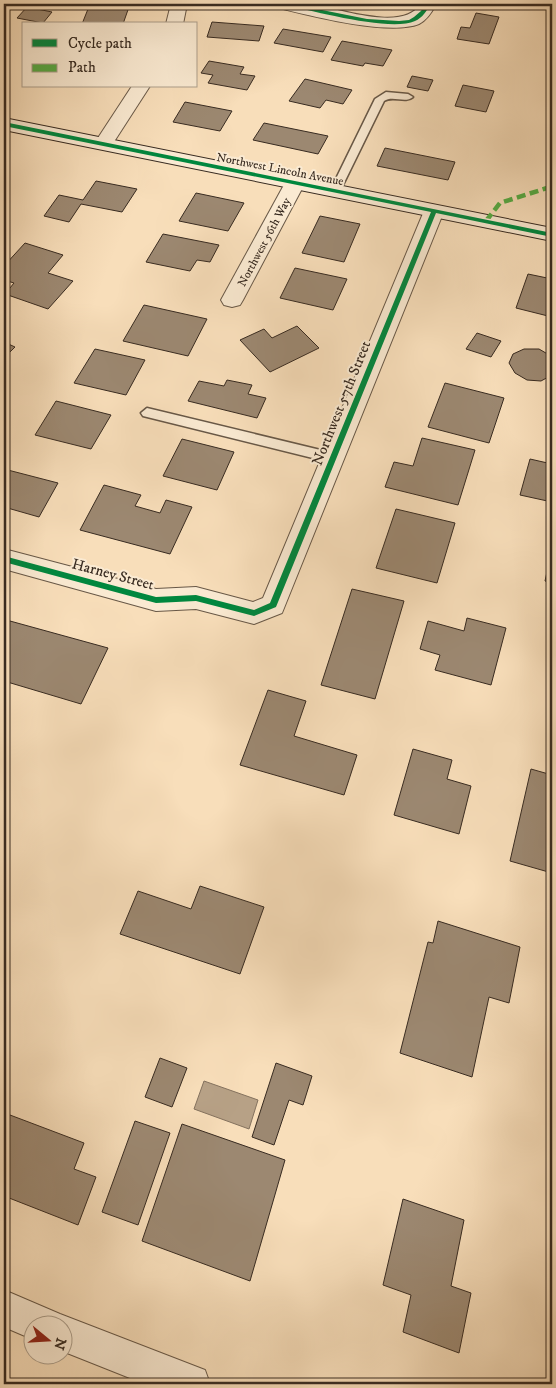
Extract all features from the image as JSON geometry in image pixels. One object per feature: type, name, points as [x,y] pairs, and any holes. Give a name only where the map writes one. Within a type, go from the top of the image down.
[{"type":"street","points":[[174,22],[179,4]]},
{"type":"street","points":[[284,4],[386,23],[410,21],[426,11],[428,4]]},
{"type":"street","points":[[103,144],[140,88]]},
{"type":"street","name":"Northwest Lincoln Avenue","points":[[4,124],[552,235]]},
{"type":"street","name":"Northwest 56th Way","points":[[232,300],[295,183]]},
{"type":"street","name":"Northwest 57th Street","points":[[273,605],[434,211]]},
{"type":"street","name":"Harney Street","points":[[4,559],[156,600],[196,598],[254,613],[273,605]]},
{"type":"street","points":[[4,1308],[23,1316]]},
{"type":"street","points":[[72,1336],[191,1384]]},
{"type":"lane","points":[[334,191],[380,99],[386,95],[408,97]]},
{"type":"lane","points":[[147,412],[333,458]]},
{"type":"shaded area","points":[[204,1081],[258,1100],[249,1129],[194,1109]]},
{"type":"building","points":[[90,4],[130,4],[124,22],[83,22]]},
{"type":"building","points":[[474,4],[501,4],[498,9]]},
{"type":"building","points":[[27,7],[52,12],[44,22],[17,18]]},
{"type":"building","points":[[476,13],[499,17],[489,44],[457,39],[461,27],[470,28]]},
{"type":"building","points":[[212,22],[264,26],[259,41],[207,37]]},
{"type":"building","points":[[283,29],[331,37],[323,52],[274,43]]},
{"type":"building","points":[[342,41],[392,50],[383,66],[365,63],[363,66],[331,60]]},
{"type":"building","points":[[209,61],[244,67],[240,74],[255,76],[247,90],[208,83],[213,75],[201,73]]},
{"type":"building","points":[[412,76],[433,80],[428,91],[407,87]]},
{"type":"building","points":[[305,79],[352,90],[343,104],[326,100],[320,108],[289,101]]},
{"type":"building","points":[[463,85],[494,91],[486,112],[455,106]]},
{"type":"building","points":[[185,102],[232,111],[220,131],[173,122]]},
{"type":"building","points":[[264,123],[328,136],[318,154],[253,140]]},
{"type":"building","points":[[385,148],[455,162],[448,180],[377,166]]},
{"type":"building","points":[[96,181],[137,189],[122,212],[81,204],[69,222],[44,216],[59,195],[83,200]]},
{"type":"building","points":[[196,193],[244,203],[228,231],[179,221]]},
{"type":"building","points":[[320,216],[360,224],[344,262],[302,253]]},
{"type":"building","points":[[163,234],[219,245],[210,262],[197,260],[190,271],[146,262]]},
{"type":"building","points":[[25,243],[63,255],[48,273],[73,281],[48,309],[5,294],[14,283],[4,280],[4,266]]},
{"type":"building","points":[[295,268],[347,279],[333,310],[280,298]]},
{"type":"building","points":[[528,274],[552,279],[552,317],[516,308]]},
{"type":"building","points":[[144,305],[207,319],[188,356],[123,341]]},
{"type":"building","points":[[297,326],[319,348],[270,372],[240,340],[264,329],[272,338]]},
{"type":"building","points":[[477,333],[501,341],[491,357],[466,349]]},
{"type":"building","points":[[4,342],[15,347],[4,358]]},
{"type":"building","points":[[95,349],[145,360],[126,395],[74,383]]},
{"type":"building","points":[[524,349],[539,349],[551,356],[552,375],[541,381],[527,380],[515,373],[509,363],[513,354]]},
{"type":"building","points":[[227,380],[252,385],[248,394],[266,398],[257,418],[188,401],[199,381],[224,386]]},
{"type":"building","points":[[445,383],[504,398],[489,443],[428,427]]},
{"type":"building","points":[[56,401],[111,415],[91,449],[35,435]]},
{"type":"building","points":[[422,438],[475,450],[458,505],[385,487],[394,462],[413,466]]},
{"type":"building","points":[[182,439],[234,452],[217,490],[163,476]]},
{"type":"building","points":[[530,459],[552,464],[552,502],[520,495]]},
{"type":"building","points":[[4,469],[58,483],[39,517],[4,507]]},
{"type":"building","points":[[104,485],[141,495],[135,506],[160,513],[166,500],[192,507],[170,554],[80,530]]},
{"type":"building","points":[[396,509],[455,523],[437,583],[376,568]]},
{"type":"building","points":[[552,553],[552,583],[545,581]]},
{"type":"building","points":[[352,589],[404,601],[375,699],[321,685]]},
{"type":"building","points":[[467,618],[506,628],[491,685],[435,670],[440,655],[420,649],[428,621],[464,631]]},
{"type":"building","points":[[10,621],[108,648],[81,704],[4,681],[4,633]]},
{"type":"building","points":[[268,690],[306,701],[294,736],[357,755],[344,795],[240,765]]},
{"type":"building","points":[[413,749],[452,760],[447,779],[471,786],[459,834],[394,815]]},
{"type":"building","points":[[531,769],[552,775],[552,873],[510,861]]},
{"type":"building","points":[[200,886],[264,907],[240,974],[120,934],[138,891],[191,909]]},
{"type":"building","points":[[438,921],[520,947],[509,1003],[489,997],[472,1077],[400,1053],[428,942],[433,943]]},
{"type":"building","points":[[160,1058],[187,1068],[172,1107],[145,1097]]},
{"type":"building","points":[[276,1063],[312,1076],[303,1105],[289,1100],[274,1145],[252,1137]]},
{"type":"building","points":[[10,1115],[84,1143],[74,1169],[96,1177],[78,1225],[4,1196],[4,1129]]},
{"type":"building","points":[[135,1121],[170,1133],[138,1225],[102,1212]]},
{"type":"building","points":[[182,1124],[285,1160],[250,1281],[142,1241]]},
{"type":"building","points":[[403,1199],[464,1220],[451,1286],[471,1293],[459,1353],[403,1332],[411,1295],[383,1285]]},
{"type":"marked path","points":[[486,221],[500,203],[547,188],[552,183]]},
{"type":"cycle path","points":[[285,4],[349,17],[399,23],[416,18],[428,4]]},
{"type":"cycle path","points":[[4,124],[552,235]]},
{"type":"cycle path","points":[[4,559],[156,600],[196,598],[254,613],[273,605],[434,211]]}]
